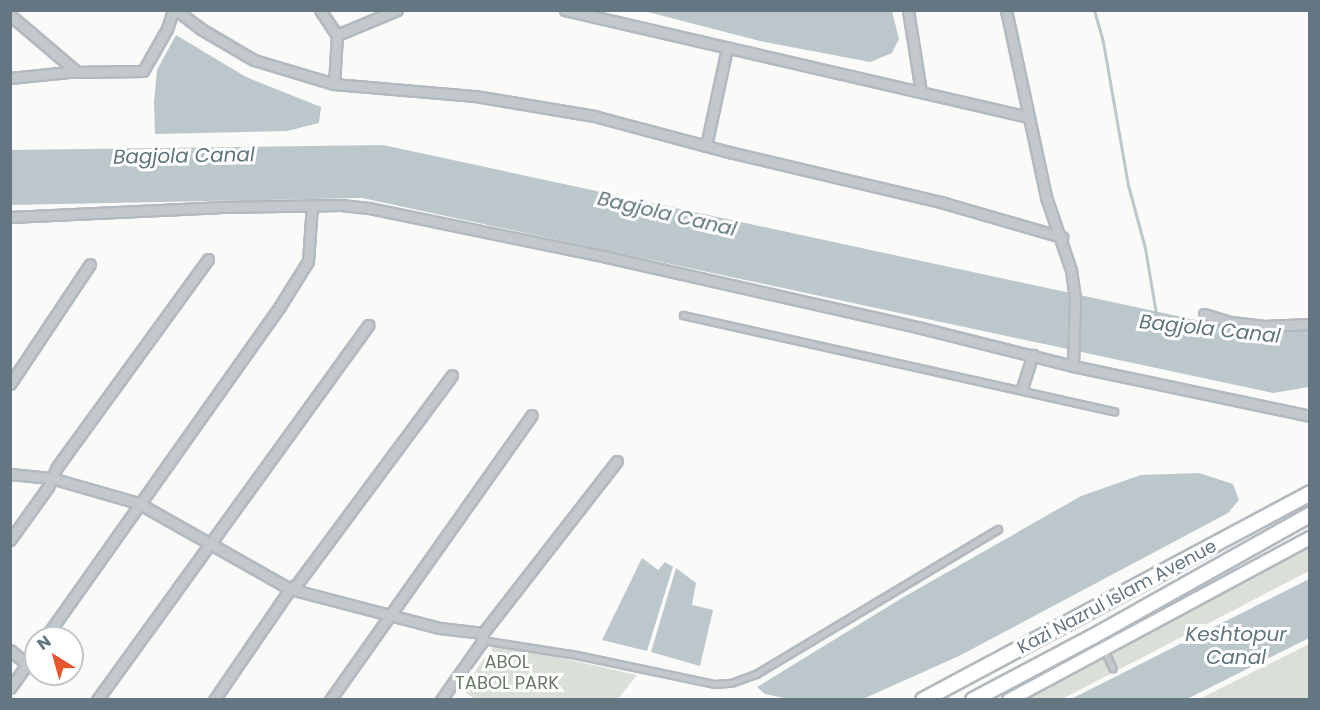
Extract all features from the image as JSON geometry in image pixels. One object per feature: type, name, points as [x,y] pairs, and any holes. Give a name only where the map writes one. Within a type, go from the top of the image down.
[{"type":"main road","name":"Kazi Nazrul Islam Avenue","points":[[923,699],[1310,493]]},
{"type":"main road","name":"Kazi Nazrul Islam Avenue","points":[[973,699],[1094,636],[1310,516]]},
{"type":"street","points":[[10,78],[77,72],[143,71],[167,29],[174,10],[201,29],[254,60],[334,84],[524,102],[594,116],[706,146],[944,203],[1062,237]]},
{"type":"street","points":[[320,10],[337,35],[334,84]]},
{"type":"street","points":[[337,35],[397,10]]},
{"type":"street","points":[[565,10],[1028,117]]},
{"type":"street","points":[[908,10],[921,92]]},
{"type":"street","points":[[1006,10],[1046,197],[1062,237],[1075,298],[1072,362]]},
{"type":"street","points":[[11,12],[77,72]]},
{"type":"street","points":[[706,146],[727,48]]},
{"type":"street","points":[[10,217],[312,205],[341,205],[417,216],[910,325],[1033,356],[1072,362],[1310,416]]},
{"type":"street","points":[[53,626],[138,503],[280,306],[308,261],[312,205]]},
{"type":"street","points":[[10,540],[48,487],[51,478],[208,260]]},
{"type":"street","points":[[10,384],[90,264]]},
{"type":"street","points":[[1203,314],[1231,322],[1264,326],[1310,324]]},
{"type":"street","points":[[97,699],[368,325]]},
{"type":"street","points":[[1022,388],[1033,356]]},
{"type":"street","points":[[214,699],[290,589],[303,576],[452,375]]},
{"type":"street","points":[[330,699],[532,415]]},
{"type":"street","points":[[441,699],[483,637],[617,461]]},
{"type":"street","points":[[10,474],[51,478],[138,503],[290,589],[483,637]]},
{"type":"street","points":[[1009,699],[1310,538]]},
{"type":"street","points":[[10,650],[24,661]]},
{"type":"street","points":[[10,688],[24,669]]},
{"type":"lane","points":[[683,315],[1022,388],[1114,411]]},
{"type":"lane","points":[[483,637],[715,684],[731,683],[756,674],[998,529]]},
{"type":"lane","points":[[1104,649],[1113,668]]},
{"type":"green space","points":[[1309,536],[1309,571],[1062,699],[1005,700]]},
{"type":"green space","name":"ABOL TABOL PARK","points":[[495,643],[637,675],[618,699],[475,699],[462,690]]},
{"type":"green space","points":[[1309,644],[1309,699],[1199,699]]},
{"type":"water","points":[[644,11],[892,11],[899,39],[892,53],[870,62],[760,41]]},
{"type":"water","points":[[176,35],[246,77],[321,107],[319,123],[287,131],[155,134],[154,102],[157,70]]},
{"type":"water","name":"Bagjola Canal","points":[[383,145],[1205,322],[1309,326],[1309,387],[1273,393],[362,198],[11,205],[10,150]]},
{"type":"water","points":[[1199,473],[1233,484],[1239,500],[1228,513],[959,656],[863,699],[789,699],[765,694],[757,687],[902,598],[1081,496],[1141,475]]},
{"type":"water","points":[[642,558],[658,570],[665,562],[673,567],[647,651],[602,640]]},
{"type":"water","points":[[676,568],[696,583],[692,605],[713,610],[700,666],[651,652]]},
{"type":"water","name":"Keshtopur Canal","points":[[1309,579],[1309,638],[1187,699],[1071,699]]},
{"type":"waterway","name":"Bagjola Canal","points":[[1094,10],[1103,42],[1128,185],[1145,248],[1156,314]]}]
